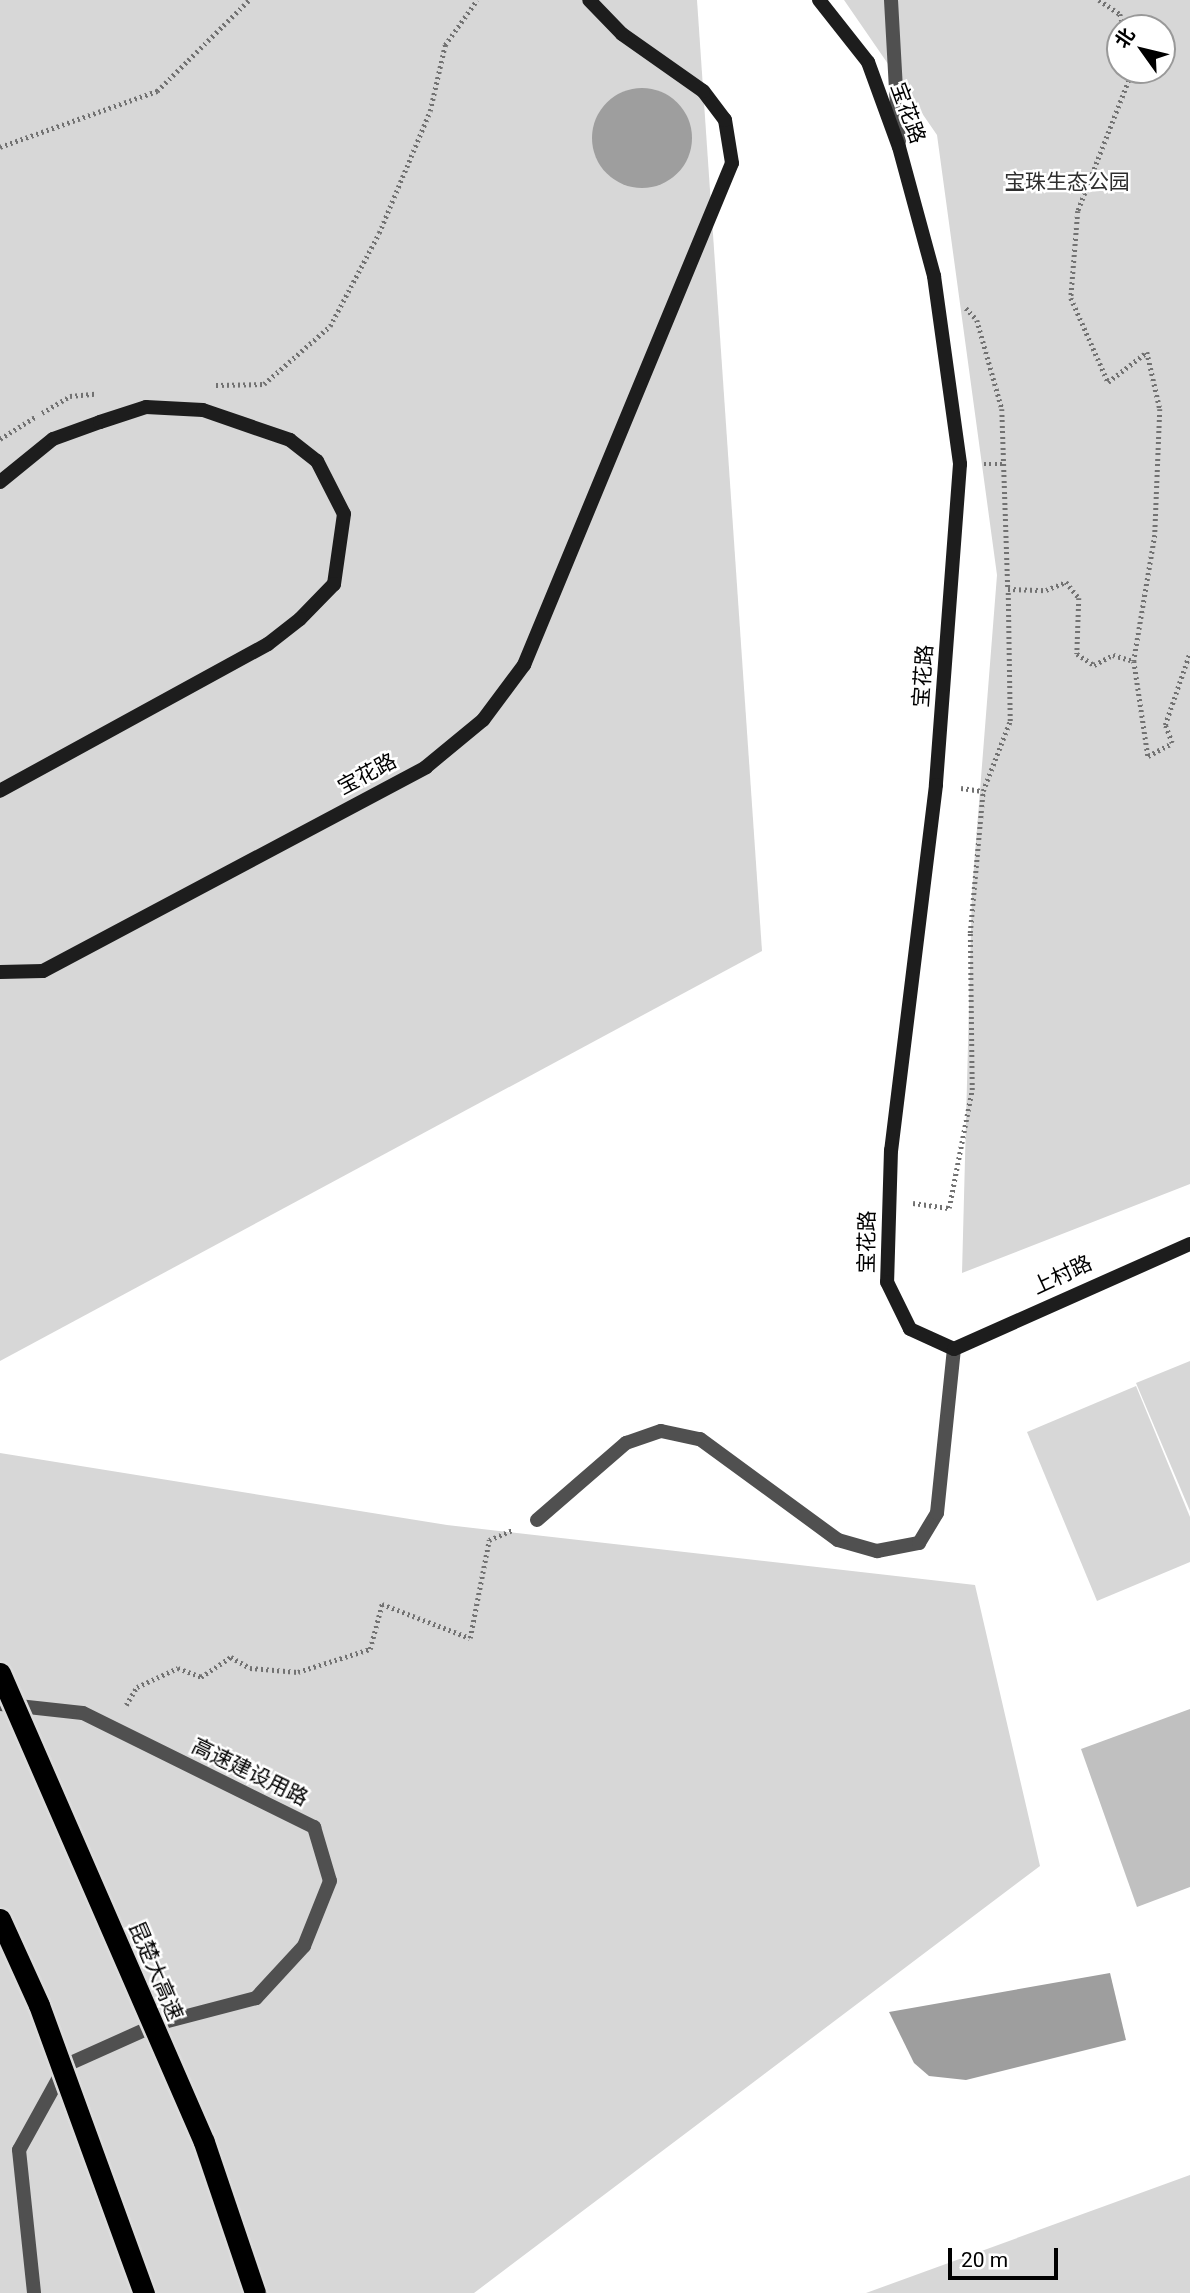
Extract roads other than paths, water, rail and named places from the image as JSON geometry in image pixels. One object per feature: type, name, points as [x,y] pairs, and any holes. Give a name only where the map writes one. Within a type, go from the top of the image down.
[{"type":"highway","name":"昆楚大高速","points":[[0,1673],[204,2143],[255,2293]]},
{"type":"highway","points":[[0,1919],[39,2005],[145,2293]]},
{"type":"main road","name":"宝花路","points":[[0,972],[43,971],[426,767],[483,720],[524,665],[732,163],[726,121],[703,91],[622,34],[589,0]]},
{"type":"main road","name":"宝花路","points":[[819,0],[867,62],[900,147],[934,276],[960,464],[936,785],[889,1200],[887,1282],[910,1329],[954,1349]]},
{"type":"main road","points":[[0,482],[54,439],[100,422],[146,407],[203,411],[290,440],[317,461],[344,514],[344,551],[334,584],[300,619],[268,644],[0,791]]},
{"type":"main road","name":"上村路","points":[[954,1349],[1190,1244]]},
{"type":"street","points":[[891,0],[900,147]]},
{"type":"street","points":[[537,1520],[626,1443],[661,1431],[700,1439],[838,1540],[877,1551],[919,1543],[937,1513],[954,1349]]},
{"type":"street","name":"高速建设用路","points":[[0,1704],[83,1713],[314,1827],[330,1881],[304,1946],[256,1998],[160,2023],[66,2065],[19,2150],[34,2293]]},
{"type":"park label","name":"宝珠生态公园","points":[[1067,182]]}]
